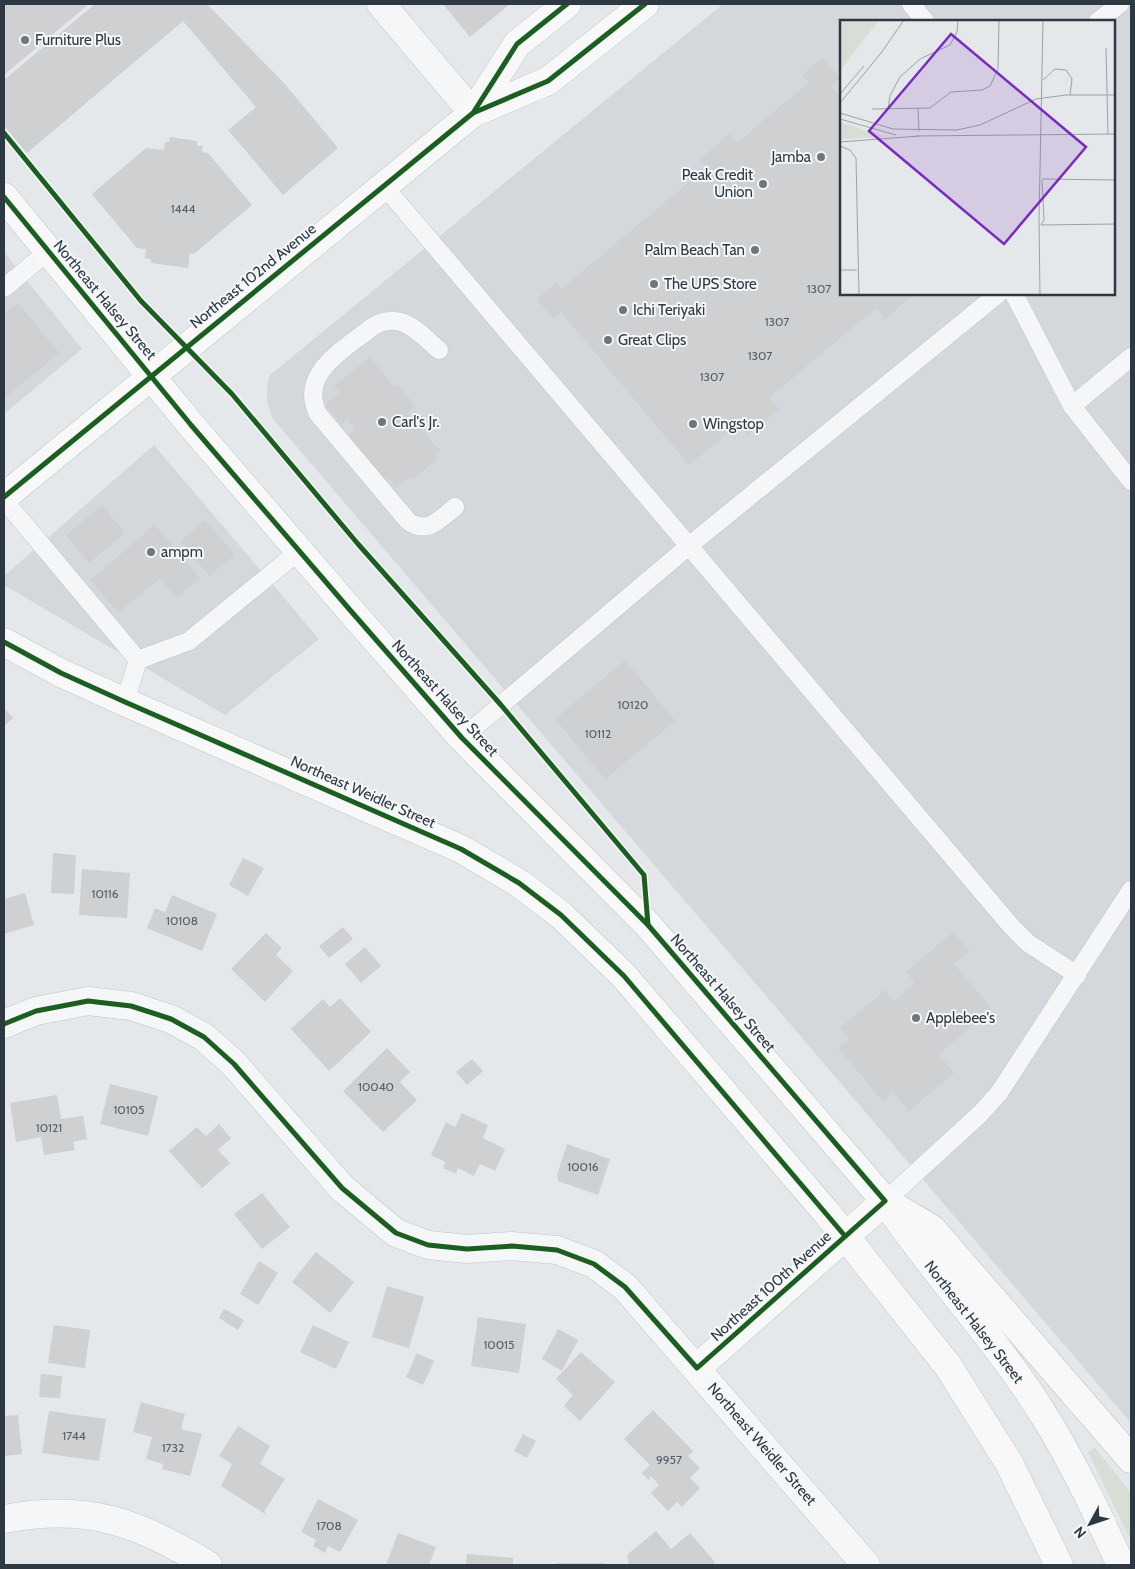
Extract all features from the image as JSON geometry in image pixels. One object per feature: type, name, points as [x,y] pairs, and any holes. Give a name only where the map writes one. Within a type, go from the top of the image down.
[{"type":"main road","name":"Northeast 102nd Avenue","points":[[473,113],[517,44],[566,4]]},
{"type":"main road","name":"Northeast 102nd Avenue","points":[[4,498],[473,113],[548,82],[645,4]]},
{"type":"main road","name":"Northeast Halsey Street","points":[[4,198],[299,551],[462,738],[648,925],[884,1201],[914,1244],[1006,1361],[1045,1416],[1094,1506],[1121,1565]]},
{"type":"main road","name":"Northeast Weidler Street","points":[[4,642],[60,673],[445,842],[519,883],[562,915],[624,976],[845,1236]]},
{"type":"main road","name":"Northeast 100th Avenue","points":[[697,1368],[884,1201]]},
{"type":"main road","points":[[884,1201],[932,1229],[1131,1459]]},
{"type":"main road","points":[[845,1236],[948,1366],[982,1417],[1009,1463],[1059,1565]]},
{"type":"street","points":[[382,4],[473,113]]},
{"type":"street","name":"Northeast Weidler Street","points":[[4,1024],[36,1011],[88,1001],[131,1006],[172,1019],[204,1037],[234,1064],[342,1188],[396,1233],[428,1246],[467,1249],[512,1246],[557,1250],[594,1264],[625,1287],[866,1565]]},
{"type":"street","points":[[4,1519],[33,1514],[77,1513],[118,1520],[170,1542],[208,1565]]},
{"type":"lane","points":[[911,4],[924,20]]},
{"type":"lane","points":[[1099,20],[1120,4]]},
{"type":"lane","points":[[384,186],[1011,926],[1028,943],[1077,974]]},
{"type":"lane","points":[[4,288],[48,251]]},
{"type":"lane","points":[[462,738],[690,545],[997,295]]},
{"type":"lane","points":[[1015,295],[1072,406],[1131,480]]},
{"type":"lane","points":[[439,350],[403,322],[381,322],[372,327],[319,372],[312,392],[313,404],[318,414],[408,521],[418,527],[431,526],[454,508]]},
{"type":"lane","points":[[1072,406],[1131,356]]},
{"type":"lane","points":[[4,498],[138,660]]},
{"type":"lane","points":[[138,660],[189,641],[299,551]]},
{"type":"lane","points":[[125,702],[138,660]]},
{"type":"lane","points":[[884,1201],[980,1114],[999,1093],[1131,890]]},
{"type":"shaded area","points":[[723,4],[1131,4],[1131,1423],[273,419],[267,402],[267,387],[270,375]]},
{"type":"shaded area","points":[[4,252],[82,349],[4,414]]},
{"type":"shaded area","points":[[154,445],[319,639],[225,715],[4,585],[4,576]]},
{"type":"shaded area","points":[[1095,1448],[1131,1493],[1131,1541],[1088,1452]]},
{"type":"building","name":"Furniture Plus","points":[[4,4],[89,4],[4,75]]},
{"type":"building","points":[[95,4],[207,4],[284,83],[338,148],[283,195],[228,130],[256,107],[183,21],[27,153],[4,126],[4,80]]},
{"type":"building","points":[[443,4],[510,4],[470,37]]},
{"type":"building","points":[[823,58],[840,78],[831,86],[840,97],[840,295],[914,295],[885,319],[876,308],[769,398],[779,409],[763,423],[748,435],[739,424],[689,465],[561,312],[553,319],[537,299],[557,282],[562,288],[707,167],[700,159],[730,134],[738,142],[808,83],[802,75]]},
{"type":"building","points":[[170,137],[197,141],[197,146],[203,146],[202,152],[208,153],[252,205],[194,254],[190,253],[188,268],[151,263],[151,259],[145,258],[146,249],[137,248],[92,194],[146,148],[164,150],[165,142],[169,142]]},
{"type":"building","points":[[18,303],[59,353],[4,399],[4,314]]},
{"type":"building","name":"Carl's Jr.","points":[[370,357],[394,387],[397,384],[415,406],[407,412],[440,451],[434,455],[437,459],[412,480],[410,477],[396,488],[389,479],[385,482],[347,437],[356,429],[347,419],[341,424],[325,405],[340,392],[334,386]]},
{"type":"building","points":[[102,505],[125,533],[89,563],[66,535]]},
{"type":"building","points":[[205,520],[235,555],[209,576],[180,541]]},
{"type":"building","name":"ampm","points":[[155,525],[200,578],[176,598],[160,578],[118,613],[90,580]]},
{"type":"building","points":[[625,660],[675,721],[605,779],[555,719]]},
{"type":"building","points":[[4,708],[13,718],[4,726]]},
{"type":"building","points":[[53,853],[76,855],[74,894],[51,893]]},
{"type":"building","points":[[243,858],[264,868],[248,896],[229,885]]},
{"type":"building","points":[[82,869],[130,873],[127,918],[79,915]]},
{"type":"building","points":[[25,893],[34,925],[4,934],[4,899]]},
{"type":"building","points":[[172,895],[217,914],[202,951],[147,928],[155,908],[165,912]]},
{"type":"building","points":[[343,927],[353,939],[329,958],[319,946]]},
{"type":"building","name":"Applebee's","points":[[953,932],[969,951],[954,964],[992,1009],[939,1054],[954,1073],[909,1111],[893,1092],[883,1101],[838,1048],[849,1039],[840,1028],[885,990],[894,1001],[915,983],[906,972]]},
{"type":"building","points":[[266,933],[282,948],[276,955],[293,971],[265,1002],[231,969]]},
{"type":"building","points":[[365,947],[381,966],[361,983],[345,964]]},
{"type":"building","points":[[340,998],[371,1032],[329,1071],[291,1029],[323,999],[330,1007]]},
{"type":"building","points":[[387,1048],[410,1072],[400,1082],[417,1100],[383,1132],[343,1091]]},
{"type":"building","points":[[472,1059],[483,1071],[467,1085],[456,1072]]},
{"type":"building","points":[[110,1084],[158,1096],[148,1136],[100,1124]]},
{"type":"building","points":[[57,1095],[61,1119],[83,1116],[87,1139],[73,1142],[75,1150],[44,1155],[41,1137],[16,1142],[10,1103]]},
{"type":"building","points":[[462,1113],[488,1125],[483,1138],[505,1149],[495,1171],[480,1164],[474,1176],[458,1168],[456,1174],[443,1168],[445,1162],[431,1155],[446,1122],[455,1127]]},
{"type":"building","points":[[219,1124],[231,1138],[218,1150],[230,1163],[202,1188],[169,1151],[197,1127],[206,1136]]},
{"type":"building","points":[[567,1144],[610,1159],[598,1195],[558,1181],[557,1175]]},
{"type":"building","points":[[262,1193],[290,1227],[262,1249],[234,1214]]},
{"type":"building","points":[[316,1252],[354,1282],[330,1313],[292,1282]]},
{"type":"building","points":[[259,1261],[278,1273],[258,1305],[240,1294]]},
{"type":"building","points":[[387,1286],[424,1297],[409,1348],[372,1337]]},
{"type":"building","points":[[224,1309],[244,1320],[238,1330],[219,1318]]},
{"type":"building","points":[[478,1317],[526,1324],[519,1373],[471,1366]]},
{"type":"building","points":[[54,1325],[90,1330],[85,1368],[48,1363]]},
{"type":"building","points":[[313,1325],[349,1342],[336,1369],[300,1352]]},
{"type":"building","points":[[558,1329],[578,1340],[562,1371],[542,1359]]},
{"type":"building","points":[[581,1352],[615,1382],[580,1421],[564,1406],[573,1395],[556,1379]]},
{"type":"building","points":[[417,1353],[434,1361],[423,1385],[406,1377]]},
{"type":"building","points":[[41,1374],[62,1376],[60,1398],[39,1397]]},
{"type":"building","points":[[141,1402],[185,1414],[181,1429],[202,1434],[190,1476],[162,1469],[163,1464],[146,1459],[152,1437],[133,1432]]},
{"type":"building","points":[[653,1410],[693,1451],[688,1456],[700,1468],[690,1478],[700,1488],[682,1507],[677,1502],[668,1511],[651,1493],[659,1485],[651,1476],[648,1480],[642,1473],[650,1465],[624,1439]]},
{"type":"building","points":[[49,1411],[106,1419],[99,1461],[42,1453]]},
{"type":"building","points":[[18,1415],[22,1454],[4,1456],[4,1416]]},
{"type":"building","points":[[238,1426],[270,1446],[260,1464],[285,1479],[265,1510],[265,1514],[221,1486],[232,1464],[219,1456]]},
{"type":"building","points":[[523,1434],[536,1441],[527,1458],[514,1451]]},
{"type":"building","points":[[318,1499],[358,1520],[340,1552],[328,1546],[325,1553],[313,1546],[316,1540],[301,1532]]},
{"type":"building","points":[[656,1531],[671,1549],[690,1533],[715,1562],[711,1565],[629,1565],[627,1555]]},
{"type":"building","points":[[398,1533],[436,1547],[429,1565],[386,1565]]},
{"type":"building","points":[[467,1554],[513,1558],[513,1565],[466,1565]]},
{"type":"building","points":[[557,1563],[605,1563],[605,1565],[557,1565]]},
{"type":"cycle path","points":[[473,113],[517,44],[567,4]]},
{"type":"cycle path","points":[[4,497],[473,113],[548,81],[645,4]]},
{"type":"cycle path","points":[[4,133],[141,301],[232,394],[358,544],[501,705],[644,875],[648,925]]},
{"type":"cycle path","points":[[4,197],[191,425],[462,738],[648,925],[885,1201],[697,1368],[625,1287],[594,1264],[557,1250],[512,1246],[467,1249],[428,1245],[396,1233],[342,1188],[234,1064],[204,1037],[171,1019],[131,1006],[88,1001],[36,1011],[4,1024]]},
{"type":"cycle path","points":[[4,642],[61,673],[125,702],[461,849],[519,883],[561,915],[624,976],[845,1236]]},
{"type":"place","name":"Furniture Plus","points":[[25,40]]},
{"type":"place","name":"Jamba","points":[[821,157]]},
{"type":"place","name":"Peak Credit Union","points":[[763,184]]},
{"type":"place","name":"Palm Beach Tan","points":[[755,250]]},
{"type":"place","name":"The UPS Store","points":[[654,284]]},
{"type":"place","name":"Ichi Teriyaki","points":[[623,310]]},
{"type":"place","name":"Great Clips","points":[[608,340]]},
{"type":"place","name":"Carl's Jr.","points":[[382,422]]},
{"type":"place","name":"Wingstop","points":[[693,424]]},
{"type":"place","name":"ampm","points":[[151,552]]},
{"type":"place","name":"Applebee's","points":[[916,1018]]}]
